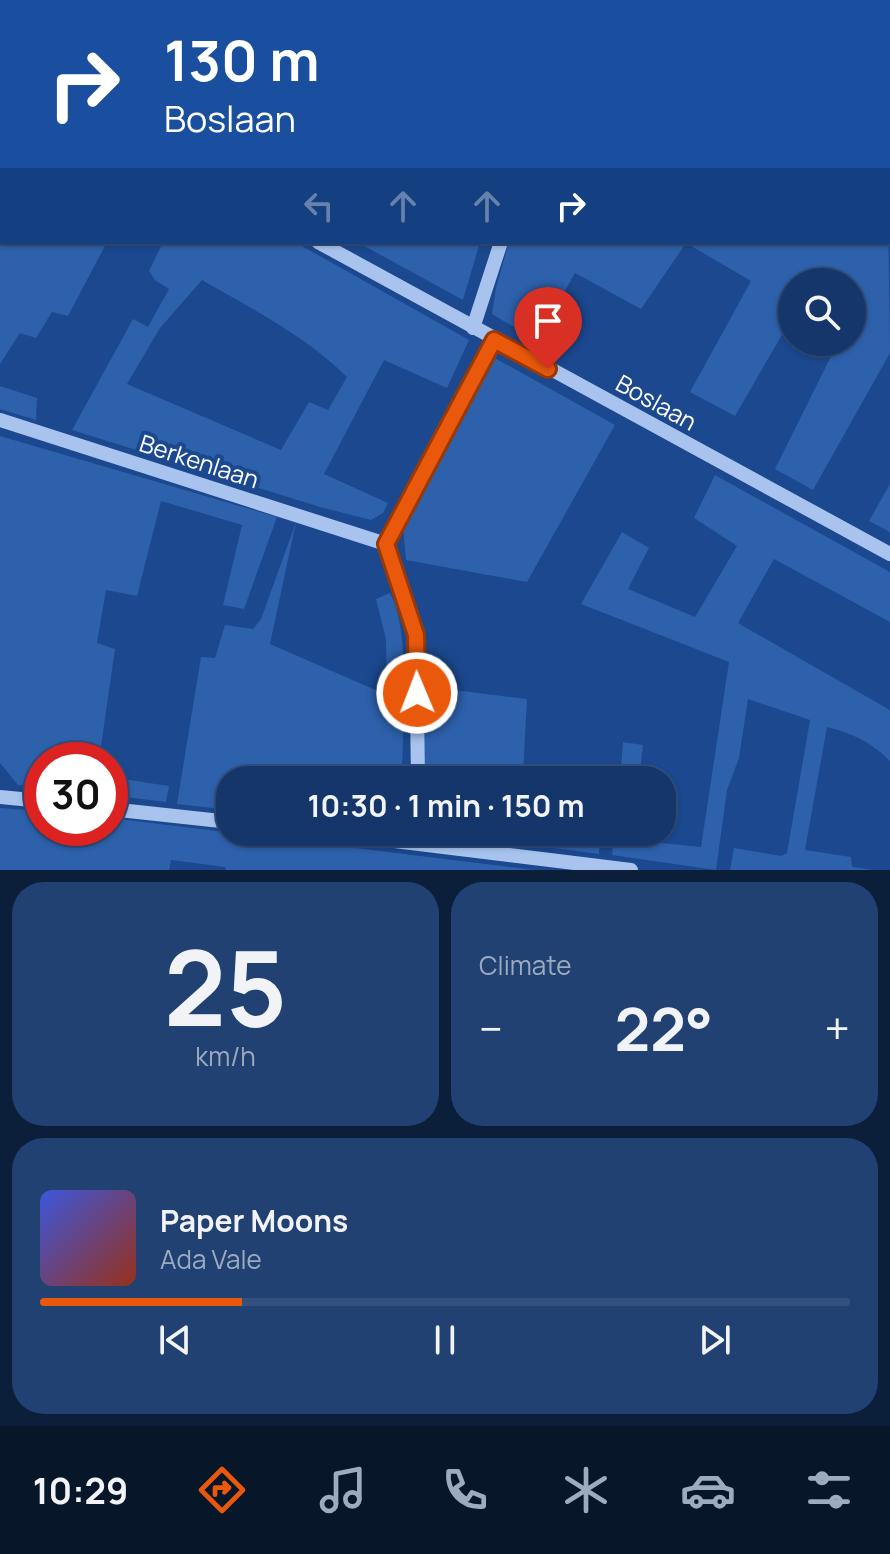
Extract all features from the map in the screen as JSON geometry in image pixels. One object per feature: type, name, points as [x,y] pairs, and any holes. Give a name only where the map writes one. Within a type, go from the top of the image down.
[{"type":"street","name":"Boslaan","points":[[322,244],[890,554]]},
{"type":"street","points":[[473,328],[500,244]]},
{"type":"street","points":[[418,766],[416,635],[386,544],[494,340]]},
{"type":"street","name":"Berkenlaan","points":[[0,420],[386,544]]},
{"type":"street","points":[[3,793],[24,797]]},
{"type":"street","points":[[128,811],[216,820]]},
{"type":"street","points":[[463,846],[560,866],[631,870]]},
{"type":"shaded area","points":[[0,244],[106,244],[68,316],[52,312],[36,338],[20,333],[0,364]]},
{"type":"shaded area","points":[[162,244],[299,244],[469,340],[447,388],[384,360],[324,474],[388,503],[383,513],[371,520],[320,507],[72,430],[133,319],[148,327],[169,289],[155,280],[149,271]],"holes":[[[202,280],[314,349],[347,377],[328,410],[309,402],[281,450],[127,384],[160,328]]]},
{"type":"shaded area","points":[[361,244],[479,244],[463,300]]},
{"type":"shaded area","points":[[508,244],[685,244],[641,309],[575,273],[537,341],[492,314]]},
{"type":"shaded area","points":[[688,244],[889,244],[890,353],[813,490],[775,469],[831,356],[866,356],[866,268],[778,268],[778,342],[735,416],[690,392],[751,281]]},
{"type":"shaded area","points":[[493,357],[615,425],[527,582],[406,560],[403,526]]},
{"type":"shaded area","points":[[0,386],[37,398],[36,420],[0,409]]},
{"type":"shaded area","points":[[0,436],[277,517],[244,609],[223,605],[242,525],[161,501],[137,596],[106,590],[97,643],[115,649],[102,742],[24,742],[24,786],[18,785],[0,763]]},
{"type":"shaded area","points":[[715,475],[890,572],[890,622],[774,559],[738,623],[890,710],[890,761],[861,739],[827,727],[805,850],[851,857],[852,867],[873,870],[730,870],[734,848],[781,856],[787,853],[810,720],[748,699],[739,758],[727,790],[716,870],[612,855],[613,846],[701,847],[729,662],[581,604],[622,532],[649,548],[628,589],[695,617],[737,546],[694,518]]},
{"type":"shaded area","points":[[890,484],[890,532],[869,521]]},
{"type":"shaded area","points":[[296,522],[270,644],[387,695],[386,639],[376,599],[390,593],[397,610],[403,657],[402,766],[216,766],[216,808],[177,804],[201,657],[215,658],[225,625],[253,629],[261,619]]},
{"type":"shaded area","points":[[423,686],[527,699],[523,766],[422,766]]},
{"type":"shaded area","points":[[623,742],[643,745],[641,766],[621,766]]},
{"type":"shaded area","points":[[128,780],[169,786],[166,802],[128,797]]},
{"type":"shaded area","points":[[0,808],[24,810],[24,846],[128,846],[128,820],[216,831],[216,846],[339,846],[535,870],[226,870],[225,867],[171,860],[169,870],[0,870]]},
{"type":"shaded area","points":[[539,846],[599,846],[599,854]]},
{"type":"route","points":[[417,693],[416,635],[386,544],[494,340],[548,369]]}]
